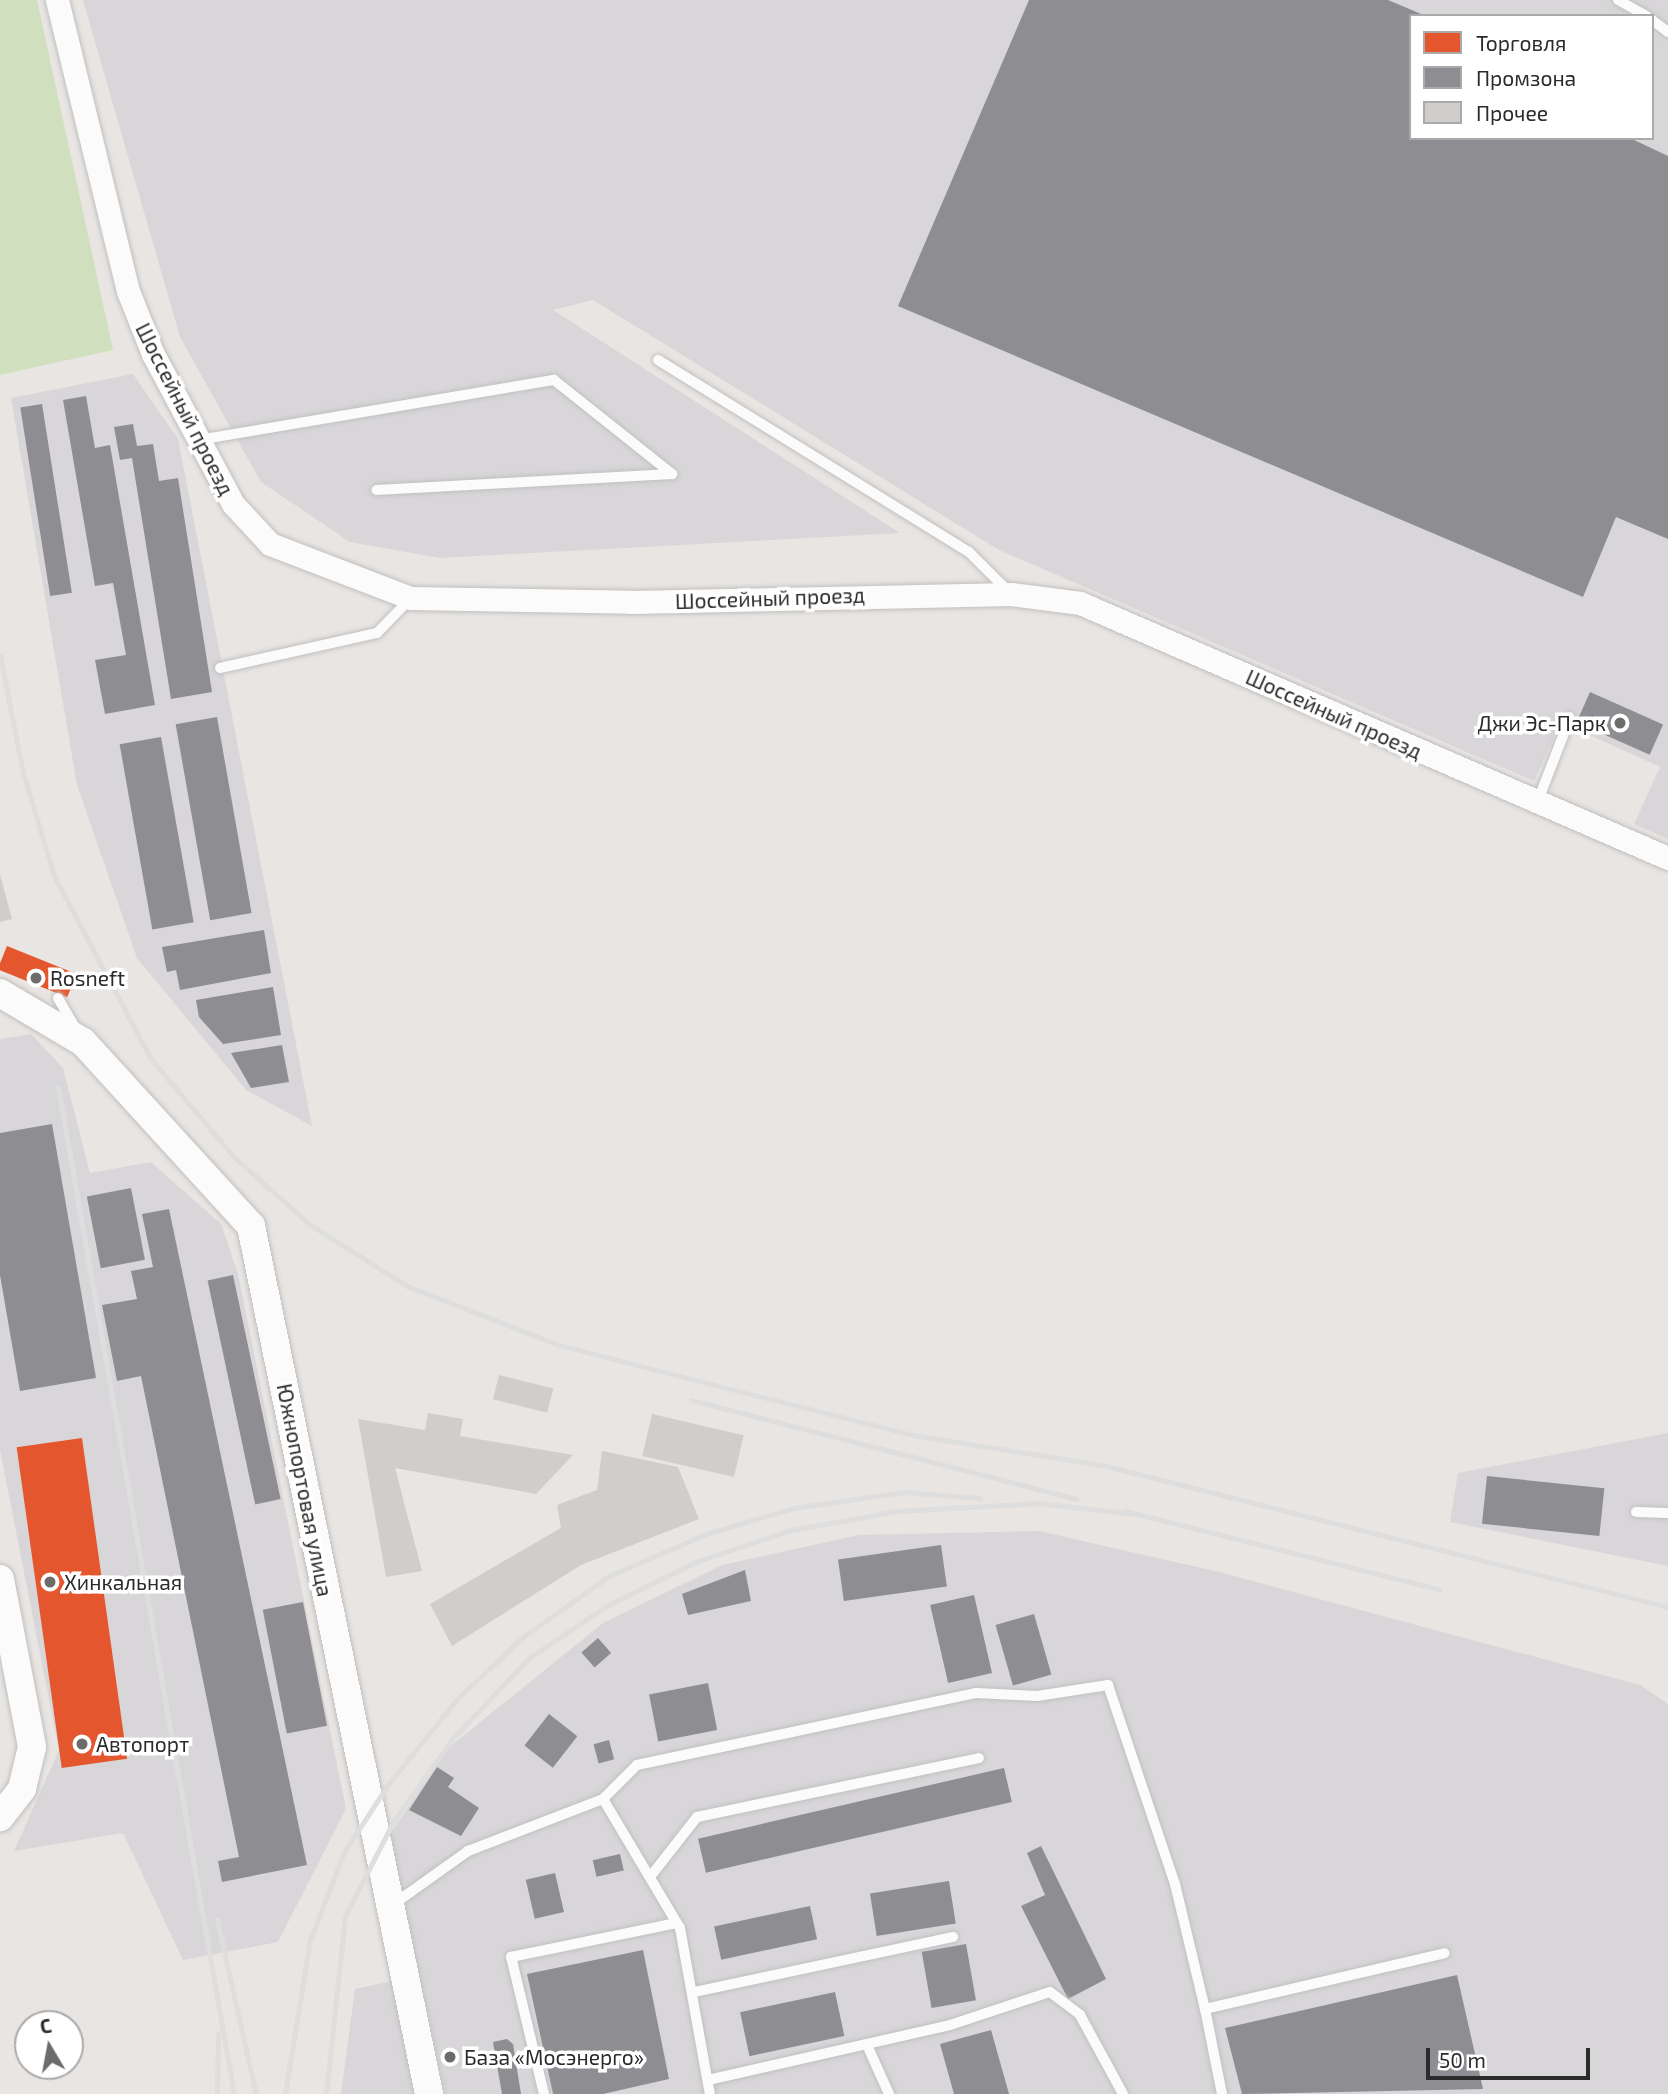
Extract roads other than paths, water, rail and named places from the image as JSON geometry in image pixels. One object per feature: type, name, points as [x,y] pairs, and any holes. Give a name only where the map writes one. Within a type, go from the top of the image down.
[{"type":"street","name":"Шоссейный проезд","points":[[57,0],[128,291],[198,440],[233,504],[270,544],[411,598],[632,602],[1011,594],[1080,603],[1668,858]]},
{"type":"street","name":"Южнопортовая улица","points":[[0,993],[83,1042],[251,1226],[429,2094]]},
{"type":"street","points":[[0,1579],[32,1747],[22,1789],[0,1817]]},
{"type":"lane","points":[[1618,0],[1643,14]]},
{"type":"lane","points":[[658,360],[969,552],[1011,594]]},
{"type":"lane","points":[[198,440],[554,380],[672,474],[376,490]]},
{"type":"lane","points":[[220,668],[377,633],[411,598]]},
{"type":"lane","points":[[1537,803],[1570,718]]},
{"type":"lane","points":[[58,998],[83,1042]]},
{"type":"lane","points":[[1636,1511],[1668,1513]]},
{"type":"lane","points":[[389,1908],[468,1851],[603,1800],[637,1765],[976,1693],[1037,1696],[1108,1685],[1175,1884],[1205,2008],[1222,2094]]},
{"type":"lane","points":[[650,1877],[697,1817],[979,1758]]},
{"type":"lane","points":[[603,1800],[677,1923],[694,1992],[710,2094]]},
{"type":"lane","points":[[544,2094],[511,1957],[677,1923]]},
{"type":"lane","points":[[694,1992],[953,1937]]},
{"type":"lane","points":[[1205,2008],[1445,1953]]},
{"type":"lane","points":[[708,2080],[867,2045],[1050,1992],[1080,2015],[1124,2094]]},
{"type":"lane","points":[[867,2045],[889,2094]]},
{"type":"railway","points":[[0,656],[23,773],[54,876],[151,1059],[233,1156],[309,1224],[407,1286],[559,1345],[754,1395],[913,1435],[1106,1466],[1668,1607]]},
{"type":"railway","points":[[58,1087],[234,2094]]},
{"type":"railway","points":[[691,1400],[1077,1499]]},
{"type":"railway","points":[[285,2094],[310,1940],[344,1852],[389,1783],[458,1698],[523,1637],[609,1576],[706,1534],[794,1508],[904,1492],[980,1498]]},
{"type":"railway","points":[[326,2094],[345,1916],[393,1822],[451,1740],[529,1658],[608,1605],[698,1561],[787,1531],[897,1511],[1038,1503],[1134,1514]]},
{"type":"railway","points":[[1125,1511],[1439,1589]]},
{"type":"railway","points":[[217,1920],[256,2094]]},
{"type":"railway","points":[[217,2094],[218,2034]]},
{"type":"place","name":"Джи Эс-Парк","points":[[1620,723]]},
{"type":"place","name":"Rosneft","points":[[36,978]]},
{"type":"place","name":"Хинкальная","points":[[50,1582]]},
{"type":"place","name":"Автопорт","points":[[82,1744]]},
{"type":"place","name":"База «Мосэнерго»","points":[[450,2057]]}]
